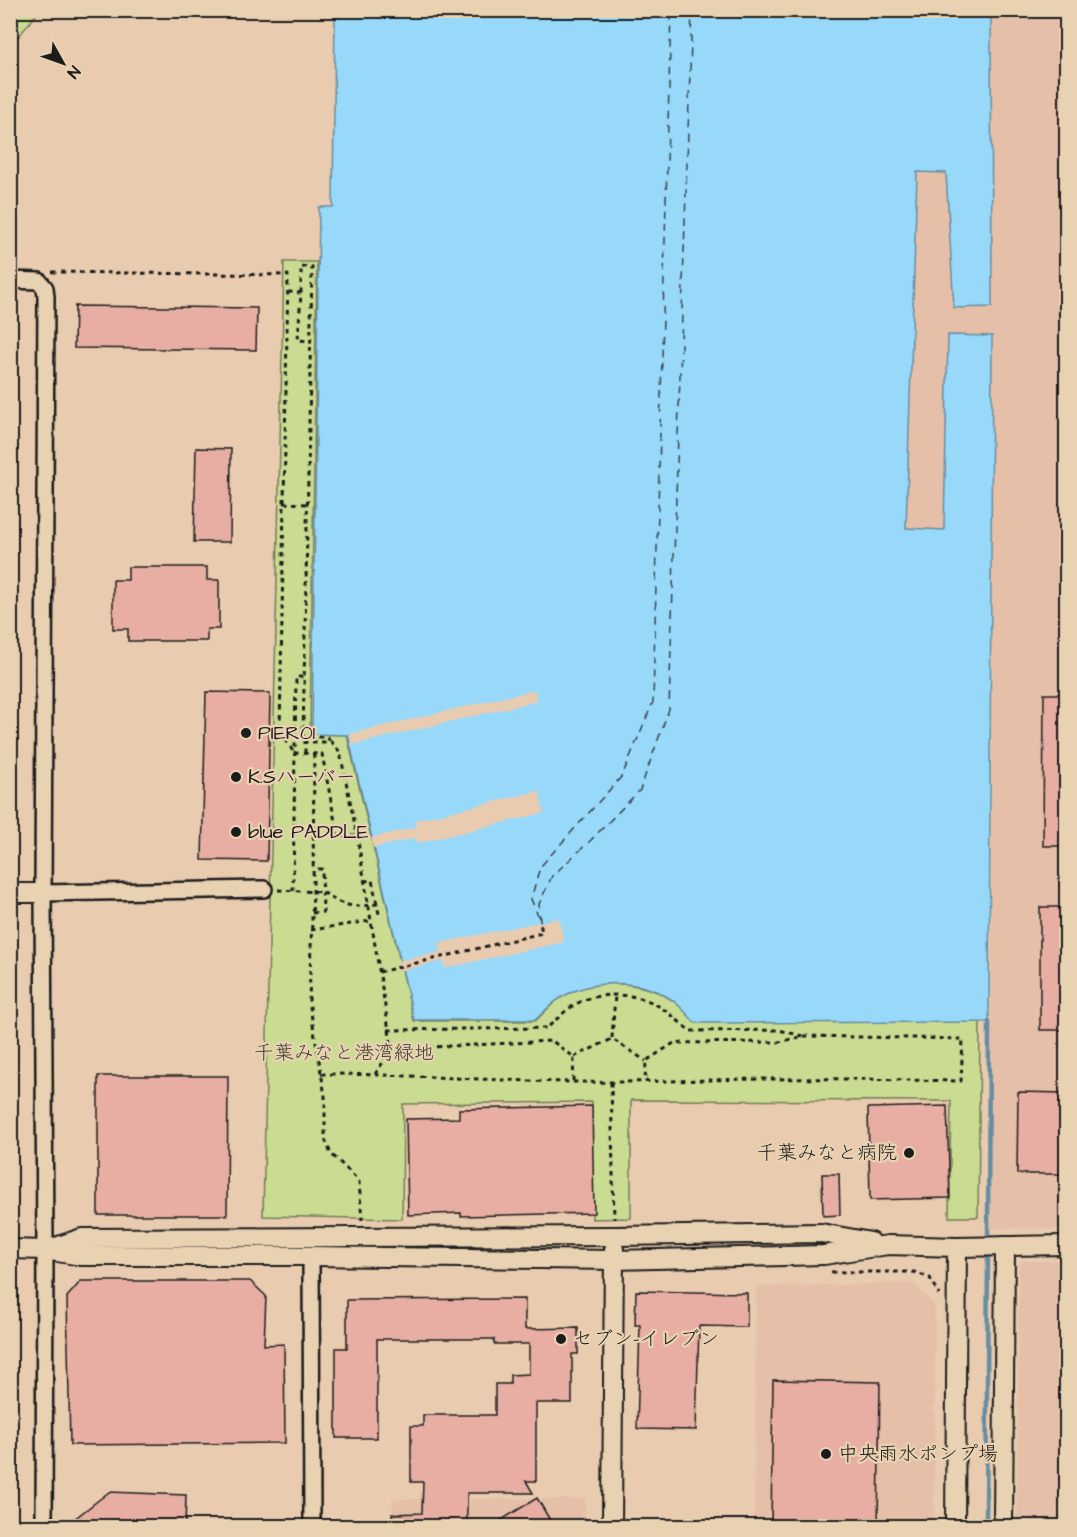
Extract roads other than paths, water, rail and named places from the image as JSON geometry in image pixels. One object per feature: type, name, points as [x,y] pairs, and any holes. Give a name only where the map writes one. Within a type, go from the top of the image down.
[{"type":"street","points":[[10,280],[39,281],[45,288],[46,297],[43,893],[44,1527]]},
{"type":"street","points":[[10,893],[264,889]]},
{"type":"street","points":[[45,1250],[82,1238],[614,1230],[821,1233],[888,1245],[1066,1245]]},
{"type":"street","points":[[612,1527],[614,1230]]},
{"type":"street","points":[[10,1249],[45,1250],[82,1256],[614,1260],[824,1255],[888,1245]]},
{"type":"street","points":[[955,1527],[957,1246]]},
{"type":"street","points":[[1002,1246],[1003,1527]]},
{"type":"street","points":[[312,1256],[312,1527]]},
{"type":"water","points":[[335,11],[991,11],[992,307],[954,308],[946,173],[917,172],[906,528],[944,530],[948,335],[992,336],[989,1022],[695,1023],[683,1009],[662,994],[647,988],[616,984],[599,985],[569,993],[556,1001],[535,1020],[414,1020],[348,735],[312,734],[319,207],[333,207]]},
{"type":"waterway","points":[[988,1242],[989,1022]]},
{"type":"waterway","points":[[986,1526],[988,1250]]},
{"type":"place","name":"PIER01","points":[[246,733]]},
{"type":"place","name":"K.Sハーバー","points":[[236,777]]},
{"type":"place","name":"blue PADDLE","points":[[236,832]]},
{"type":"place","name":"千葉みなと病院","points":[[909,1153]]},
{"type":"place","name":"セブン-イレブン","points":[[561,1339]]},
{"type":"place","name":"中央雨水ポンプ場","points":[[826,1454]]},
{"type":"park label","name":"千葉みなと港湾緑地","points":[[344,1053]]}]
